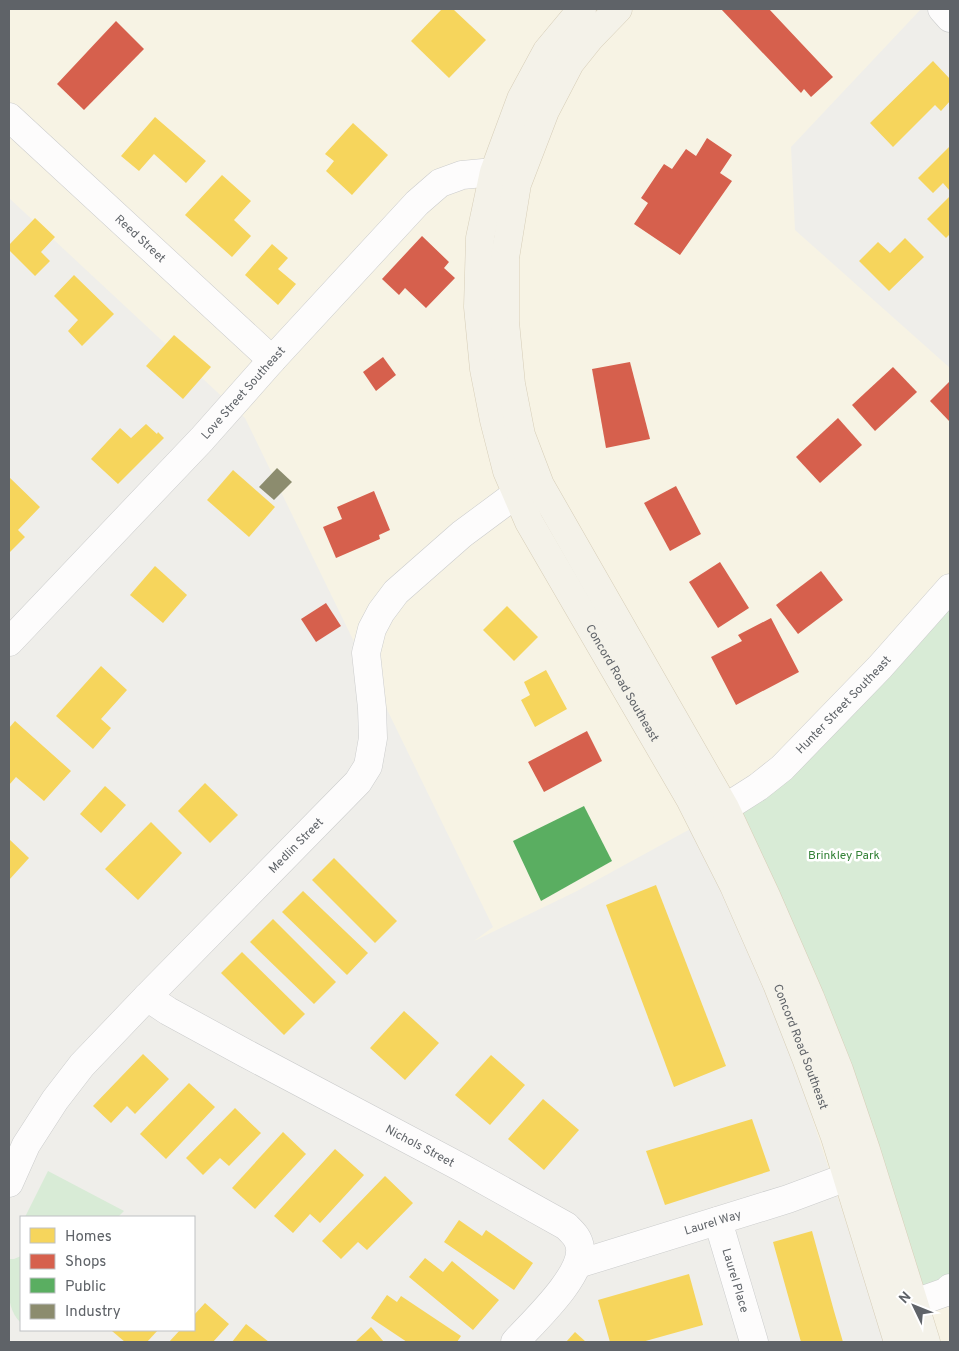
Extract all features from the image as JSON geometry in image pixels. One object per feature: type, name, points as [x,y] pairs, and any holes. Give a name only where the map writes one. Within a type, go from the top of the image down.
[{"type":"main road","points":[[575,19],[618,9]]},
{"type":"main road","name":"Concord Road Southeast","points":[[575,19],[547,52],[521,99],[494,172],[480,238],[478,307],[484,369],[494,420],[507,471],[529,522],[690,799],[734,886],[777,984],[806,1058],[847,1177],[898,1342]]},
{"type":"main road","name":"Concord Road Southeast","points":[[575,19],[570,63],[545,111],[516,184],[505,258],[505,322],[511,384],[521,435],[540,485],[725,808],[798,970],[839,1070],[926,1342]]},
{"type":"street","points":[[942,9],[950,18]]},
{"type":"street","name":"Reed Street","points":[[9,117],[272,360]]},
{"type":"street","name":"Love Street Southeast","points":[[9,642],[195,446],[418,203],[440,183],[462,175],[494,172]]},
{"type":"street","name":"Medlin Street","points":[[9,1183],[26,1145],[55,1100],[82,1065],[358,782],[368,766],[373,738],[366,653],[372,629],[381,612],[396,592],[462,534],[516,494]]},
{"type":"street","name":"Hunter Street Southeast","points":[[725,808],[758,787],[782,768],[880,667],[950,588]]},
{"type":"street","name":"Nichols Street","points":[[147,997],[168,1011],[566,1226],[577,1237],[580,1249],[578,1264]]},
{"type":"street","name":"Laurel Way","points":[[578,1264],[788,1199],[847,1177]]},
{"type":"street","name":"Laurel Place","points":[[718,1220],[754,1342]]},
{"type":"street","points":[[515,1342],[572,1276],[578,1264]]},
{"type":"street","points":[[915,1303],[950,1288]]},
{"type":"shaded area","points":[[9,9],[921,9],[791,147],[795,230],[950,368],[950,1342],[885,1342],[714,816],[577,891],[474,941],[493,927],[245,418],[9,198]]},
{"type":"green space","name":"Brinkley Park","points":[[950,589],[950,1288],[915,1303],[714,816]]},
{"type":"green space","points":[[48,1171],[124,1211],[119,1216],[26,1216]]},
{"type":"green space","points":[[20,1256],[20,1322],[12,1309],[8,1284],[9,1259]]},
{"type":"building: Homes","points":[[442,9],[453,9],[486,40],[449,78],[411,41]]},
{"type":"building: Homes","points":[[933,61],[950,79],[950,101],[941,111],[935,105],[893,147],[870,123]]},
{"type":"building: Homes","points":[[155,117],[206,161],[186,183],[154,154],[139,171],[121,156]]},
{"type":"building: Homes","points":[[353,123],[388,155],[352,195],[326,171],[334,161],[325,154]]},
{"type":"building: Homes","points":[[950,146],[950,191],[943,183],[933,193],[918,178]]},
{"type":"building: Homes","points":[[222,175],[251,201],[234,220],[251,236],[232,257],[185,215]]},
{"type":"building: Homes","points":[[950,196],[950,234],[946,238],[927,219]]},
{"type":"building: Homes","points":[[35,218],[55,237],[41,252],[50,261],[35,276],[9,250],[9,245]]},
{"type":"building: Homes","points":[[905,238],[924,257],[889,291],[859,261],[878,242],[890,253]]},
{"type":"building: Homes","points":[[272,244],[288,258],[278,269],[296,284],[278,305],[245,275]]},
{"type":"building: Homes","points":[[74,275],[114,314],[82,346],[68,331],[78,320],[54,296]]},
{"type":"building: Homes","points":[[174,335],[211,367],[183,399],[146,366]]},
{"type":"building: Homes","points":[[146,424],[164,438],[118,484],[91,459],[120,428],[131,438]]},
{"type":"building: Homes","points":[[233,470],[275,507],[249,537],[207,500]]},
{"type":"building: Homes","points":[[9,477],[40,507],[18,530],[25,537],[9,553]]},
{"type":"building: Homes","points":[[155,566],[187,595],[163,623],[130,595]]},
{"type":"building: Homes","points":[[507,606],[538,637],[514,661],[483,630]]},
{"type":"building: Homes","points":[[101,666],[127,690],[101,719],[111,728],[93,749],[56,716]]},
{"type":"building: Homes","points":[[546,670],[567,709],[535,727],[521,700],[530,695],[524,682]]},
{"type":"building: Homes","points":[[15,721],[71,771],[44,801],[16,777],[9,785],[9,728]]},
{"type":"building: Homes","points":[[205,783],[238,815],[210,843],[178,811]]},
{"type":"building: Homes","points":[[105,786],[126,805],[101,833],[80,814]]},
{"type":"building: Homes","points":[[151,822],[182,853],[138,900],[105,869]]},
{"type":"building: Homes","points":[[9,839],[29,858],[9,880]]},
{"type":"building: Homes","points":[[334,858],[397,921],[375,943],[312,880]]},
{"type":"building: Homes","points":[[656,885],[726,1066],[674,1087],[606,905]]},
{"type":"building: Homes","points":[[303,891],[368,953],[347,975],[282,912]]},
{"type":"building: Homes","points":[[273,919],[336,982],[314,1004],[250,942]]},
{"type":"building: Homes","points":[[242,952],[305,1014],[284,1035],[221,973]]},
{"type":"building: Homes","points":[[404,1011],[439,1043],[405,1080],[370,1048]]},
{"type":"building: Homes","points":[[143,1054],[169,1079],[135,1114],[127,1106],[111,1123],[93,1106]]},
{"type":"building: Homes","points":[[491,1055],[525,1085],[490,1125],[455,1095]]},
{"type":"building: Homes","points":[[189,1083],[215,1107],[166,1159],[140,1134]]},
{"type":"building: Homes","points":[[543,1099],[579,1130],[544,1170],[508,1139]]},
{"type":"building: Homes","points":[[235,1108],[261,1133],[229,1166],[220,1158],[203,1175],[186,1158]]},
{"type":"building: Homes","points":[[752,1119],[770,1171],[665,1205],[646,1151]]},
{"type":"building: Homes","points":[[283,1132],[306,1154],[255,1209],[232,1188]]},
{"type":"building: Homes","points":[[335,1149],[364,1175],[320,1223],[310,1214],[293,1233],[274,1216]]},
{"type":"building: Homes","points":[[385,1176],[413,1203],[367,1250],[358,1242],[341,1259],[322,1241]]},
{"type":"building: Homes","points":[[459,1220],[482,1236],[486,1230],[533,1263],[514,1290],[444,1242]]},
{"type":"building: Homes","points":[[812,1231],[843,1342],[801,1342],[773,1242]]},
{"type":"building: Homes","points":[[425,1258],[443,1272],[452,1261],[499,1300],[473,1330],[409,1277]]},
{"type":"building: Homes","points":[[689,1274],[703,1325],[642,1342],[610,1342],[598,1300]]},
{"type":"building: Homes","points":[[387,1295],[397,1302],[401,1296],[461,1336],[457,1342],[407,1342],[371,1318]]},
{"type":"building: Homes","points":[[205,1303],[229,1324],[213,1342],[169,1342],[179,1331],[195,1331],[195,1314]]},
{"type":"building: Homes","points":[[246,1324],[269,1342],[232,1342]]},
{"type":"building: Homes","points":[[371,1327],[384,1342],[355,1342]]},
{"type":"building: Homes","points":[[112,1331],[157,1331],[147,1342],[125,1342]]},
{"type":"building: Homes","points":[[575,1332],[586,1342],[566,1342]]},
{"type":"building: Shops","points":[[721,9],[769,9],[833,77],[811,97],[804,89],[801,93]]},
{"type":"building: Shops","points":[[116,21],[144,49],[84,110],[57,84]]},
{"type":"building: Shops","points":[[707,138],[732,155],[720,173],[732,181],[680,255],[634,224],[648,203],[641,198],[664,164],[672,169],[686,149],[696,156]]},
{"type":"building: Shops","points":[[422,236],[449,262],[444,268],[455,278],[426,308],[405,288],[399,295],[382,279]]},
{"type":"building: Shops","points":[[383,357],[396,375],[376,391],[363,372]]},
{"type":"building: Shops","points":[[630,362],[650,439],[606,448],[592,369]]},
{"type":"building: Shops","points":[[893,367],[917,392],[875,431],[852,405]]},
{"type":"building: Shops","points":[[950,381],[950,422],[930,401]]},
{"type":"building: Shops","points":[[838,418],[862,445],[820,483],[796,457]]},
{"type":"building: Shops","points":[[676,486],[701,534],[670,551],[644,503]]},
{"type":"building: Shops","points":[[374,491],[390,530],[379,535],[380,539],[336,558],[323,527],[342,519],[337,507]]},
{"type":"building: Shops","points":[[720,562],[749,608],[718,628],[689,582]]},
{"type":"building: Shops","points":[[821,571],[843,600],[798,634],[776,605]]},
{"type":"building: Shops","points":[[326,603],[341,626],[316,642],[301,619]]},
{"type":"building: Shops","points":[[771,618],[799,672],[736,705],[711,657],[742,641],[738,635]]},
{"type":"building: Shops","points":[[587,731],[602,761],[544,792],[528,762]]},
{"type":"building: Public","points":[[584,806],[612,861],[541,901],[513,841]]},
{"type":"building: Industry","points":[[277,468],[292,482],[274,500],[259,487]]}]
